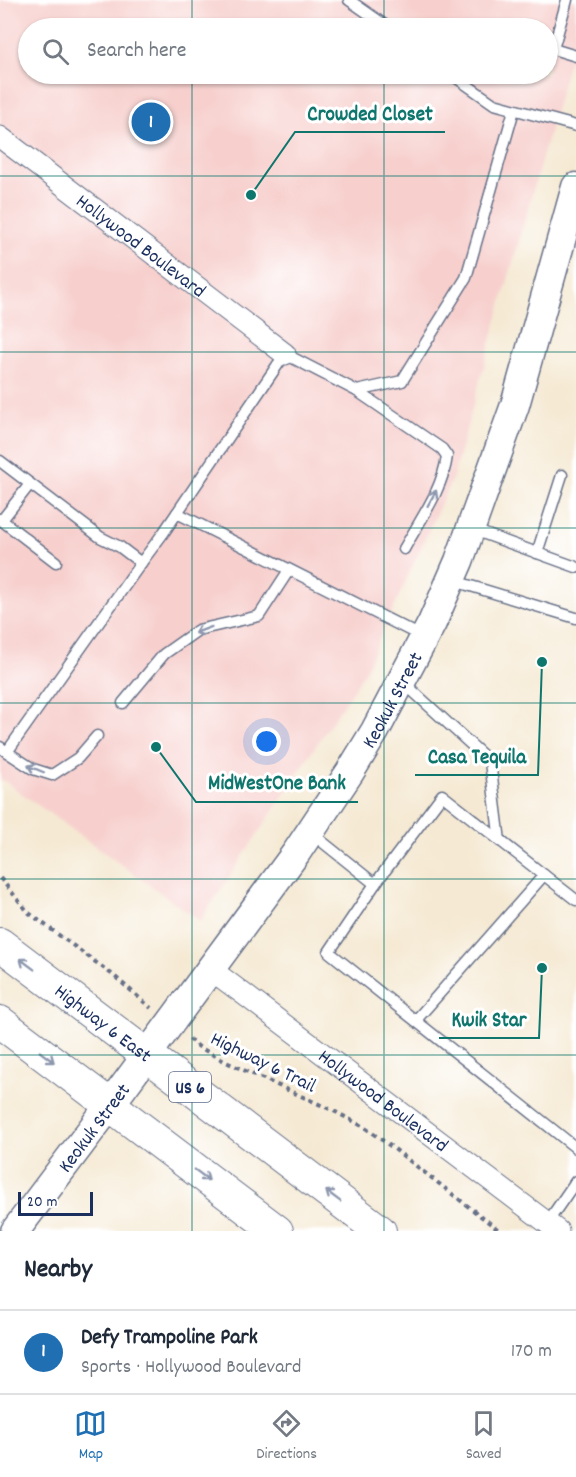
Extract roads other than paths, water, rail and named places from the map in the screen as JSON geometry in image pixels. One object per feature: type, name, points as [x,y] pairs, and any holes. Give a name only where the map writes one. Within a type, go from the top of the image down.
[{"type":"main road","name":"Highway 6 East","points":[[0,944],[380,1231]]},
{"type":"main road","points":[[0,1022],[277,1231]]},
{"type":"street","name":"Hollywood Boulevard","points":[[0,137],[285,354]]},
{"type":"street","name":"Keokuk Street","points":[[15,1231],[296,853],[350,772],[402,681],[451,580],[516,405],[576,187]]},
{"type":"street","name":"Hollywood Boulevard","points":[[209,968],[553,1227]]},
{"type":"lane","points":[[349,0],[375,18]]},
{"type":"lane","points":[[558,31],[567,0]]},
{"type":"lane","points":[[558,50],[576,56]]},
{"type":"lane","points":[[465,84],[494,104],[576,126]]},
{"type":"lane","points":[[357,391],[402,381],[466,278],[514,110]]},
{"type":"lane","points":[[96,736],[78,758],[52,775],[33,769],[3,749],[177,513],[285,354],[357,391],[441,449],[447,456],[446,469],[440,483],[404,549]]},
{"type":"lane","points":[[0,461],[100,537],[141,563]]},
{"type":"lane","points":[[537,553],[562,475]]},
{"type":"lane","points":[[30,483],[1,520],[56,562]]},
{"type":"lane","points":[[177,513],[424,638]]},
{"type":"lane","points":[[470,529],[576,567]]},
{"type":"lane","points":[[123,703],[164,654],[198,630],[259,616],[289,570]]},
{"type":"lane","points":[[451,580],[576,618]]},
{"type":"lane","points":[[402,681],[490,762],[500,841]]},
{"type":"lane","points":[[576,900],[442,795],[375,884],[329,952],[576,1148]]},
{"type":"lane","points":[[310,831],[375,884]]},
{"type":"lane","points":[[416,1020],[544,875]]},
{"type":"lane","points":[[553,1227],[576,1180]]},
{"type":"place","name":"Defy Trampoline Park","points":[[151,122]]},
{"type":"place","name":"Crowded Closet","points":[[251,195]]},
{"type":"place","name":"Casa Tequila","points":[[542,662]]},
{"type":"place","name":"MidWestOne Bank","points":[[156,747]]},
{"type":"place","name":"Kwik Star","points":[[542,968]]}]
